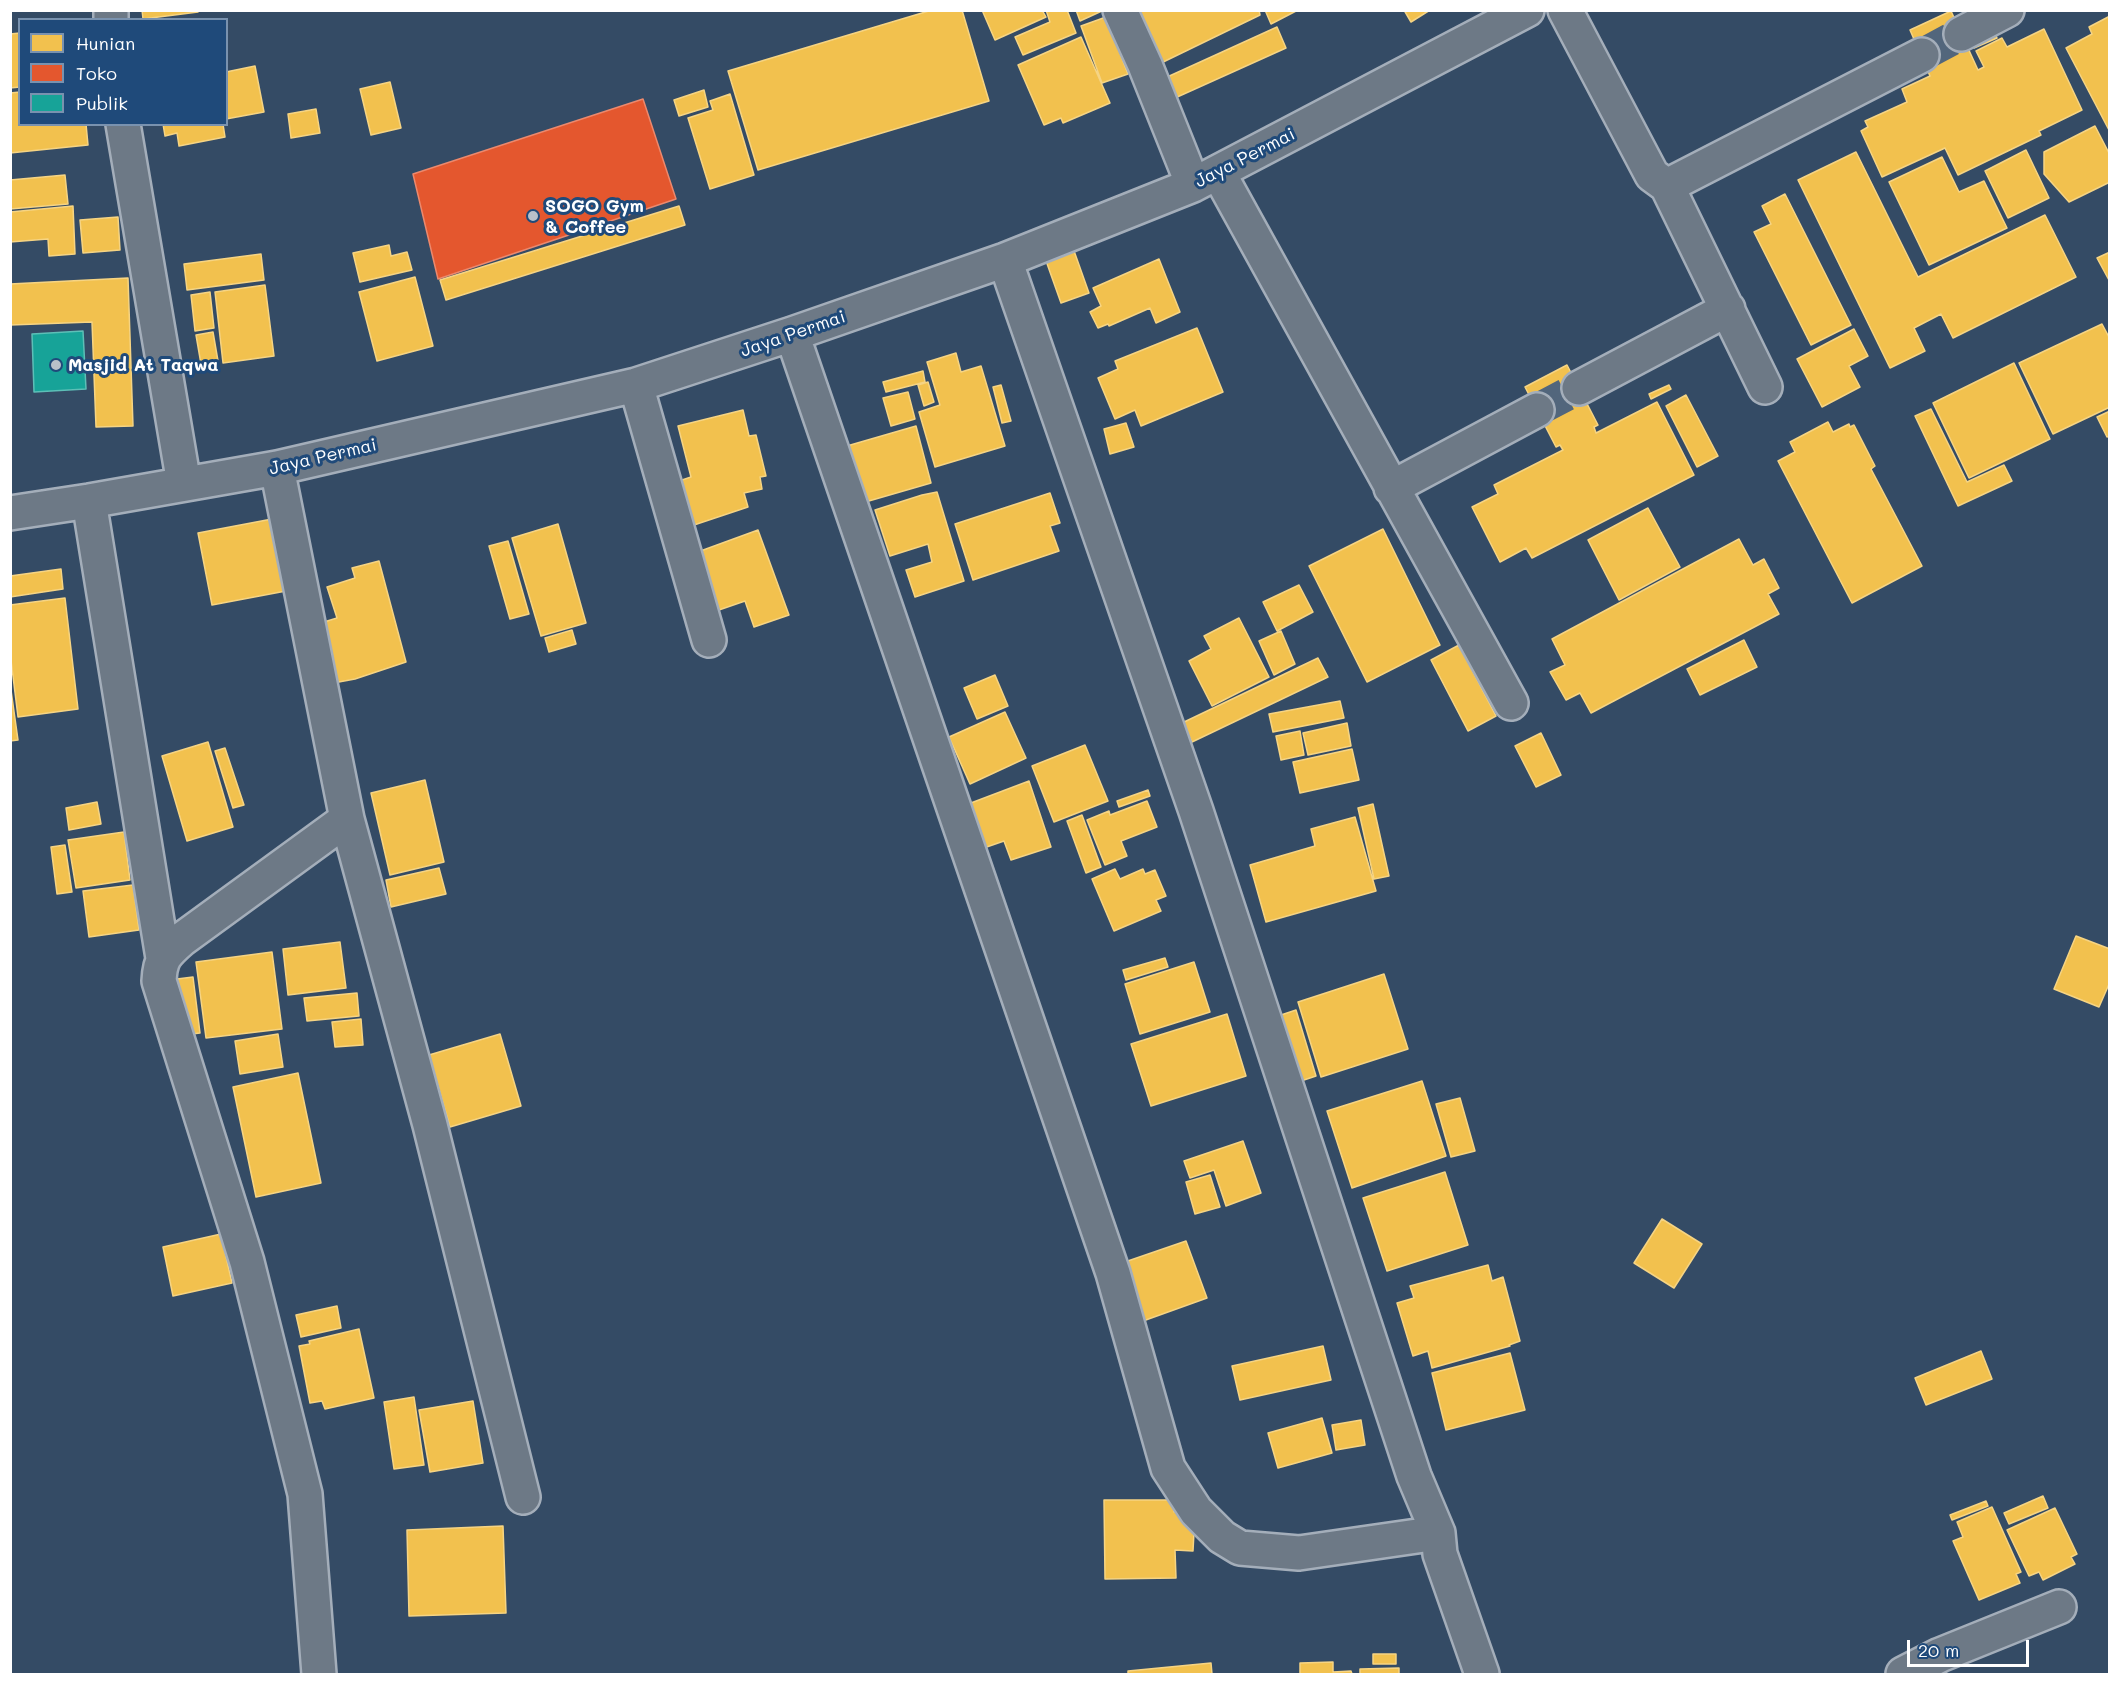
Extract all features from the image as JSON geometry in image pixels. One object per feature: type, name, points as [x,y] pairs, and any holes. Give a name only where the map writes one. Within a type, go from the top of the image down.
[{"type":"street","points":[[1120,10],[1145,65],[1206,178],[1391,488],[1511,703]]},
{"type":"street","points":[[1564,10],[1652,175],[1667,186],[1765,387]]},
{"type":"street","points":[[1961,34],[2007,10]]},
{"type":"street","name":"Jaya Permai","points":[[10,513],[277,468],[636,385],[792,334],[1005,260],[1206,178],[1508,15]]},
{"type":"street","points":[[1667,186],[1922,55]]},
{"type":"street","points":[[123,126],[184,484]]},
{"type":"street","points":[[1005,260],[1196,812],[1414,1476],[1439,1543],[1482,1674]]},
{"type":"street","points":[[1579,388],[1728,309]]},
{"type":"street","points":[[792,334],[1113,1273],[1168,1468],[1196,1511],[1222,1537],[1240,1548],[1299,1552],[1439,1543]]},
{"type":"street","points":[[636,385],[709,640]]},
{"type":"street","points":[[1391,488],[1537,410]]},
{"type":"street","points":[[277,468],[347,819],[430,1125],[523,1497]]},
{"type":"street","points":[[89,501],[162,958],[159,967],[159,981],[247,1262],[305,1494],[319,1674]]},
{"type":"street","points":[[162,958],[192,931],[347,819]]},
{"type":"street","points":[[1904,1674],[1940,1655],[2059,1607]]},
{"type":"building: Hunian","points":[[142,10],[198,10],[198,12],[143,18]]},
{"type":"building: Hunian","points":[[932,10],[962,10],[989,101],[758,170],[728,71]]},
{"type":"building: Hunian","points":[[982,10],[1042,10],[1046,17],[995,40]]},
{"type":"building: Hunian","points":[[1046,10],[1067,10],[1076,33],[1023,55],[1015,37],[1050,22]]},
{"type":"building: Hunian","points":[[1076,10],[1104,10],[1080,21]]},
{"type":"building: Hunian","points":[[1131,10],[1259,10],[1260,15],[1157,65]]},
{"type":"building: Hunian","points":[[1265,10],[1298,10],[1271,24]]},
{"type":"building: Hunian","points":[[1404,10],[1430,10],[1411,22]]},
{"type":"building: Hunian","points":[[1951,11],[1978,70],[1984,67],[1976,51],[2002,38],[2007,47],[2044,29],[2082,110],[2039,131],[2041,135],[1958,175],[1945,148],[1882,177],[1861,131],[1868,127],[1865,121],[1907,102],[1902,89],[1930,76],[1910,30]]},
{"type":"building: Hunian","points":[[2110,16],[2110,132],[2066,48],[2092,34],[2089,27]]},
{"type":"building: Hunian","points":[[1106,17],[1128,74],[1102,83],[1081,26]]},
{"type":"building: Hunian","points":[[1277,27],[1286,48],[1175,98],[1165,78]]},
{"type":"building: Hunian","points":[[1994,31],[1997,38],[1974,48],[1972,41]]},
{"type":"building: Hunian","points":[[18,33],[18,87],[10,88],[10,34]]},
{"type":"building: Hunian","points":[[1081,37],[1110,103],[1063,123],[1061,118],[1044,125],[1018,65]]},
{"type":"building: Hunian","points":[[255,66],[264,112],[228,119],[228,72]]},
{"type":"building: Hunian","points":[[390,82],[401,128],[371,135],[360,89]]},
{"type":"building: Hunian","points":[[704,90],[708,107],[679,116],[674,100]]},
{"type":"building: Hunian","points":[[18,92],[18,126],[86,126],[88,145],[10,153],[10,93]]},
{"type":"building: Hunian","points":[[730,94],[754,175],[710,189],[688,118],[713,110],[710,101]]},
{"type":"building: Hunian","points":[[316,109],[320,133],[291,138],[288,114]]},
{"type":"building: Hunian","points":[[163,126],[223,126],[225,137],[179,146],[177,133],[165,136]]},
{"type":"building: Hunian","points":[[2095,126],[2110,155],[2110,182],[2069,202],[2044,174],[2044,152]]},
{"type":"building: Hunian","points":[[2026,150],[2049,198],[2008,218],[1985,171]]},
{"type":"building: Hunian","points":[[1856,152],[1918,277],[2045,215],[2076,277],[1953,338],[1941,314],[1914,328],[1925,351],[1890,368],[1798,180]]},
{"type":"building: Hunian","points":[[1942,157],[1959,192],[1984,181],[2007,228],[1929,265],[1889,182]]},
{"type":"building: Hunian","points":[[65,175],[68,204],[10,209],[10,180]]},
{"type":"building: Hunian","points":[[1785,194],[1851,325],[1811,345],[1754,232],[1771,224],[1762,206]]},
{"type":"building: Hunian","points":[[73,206],[75,254],[49,256],[48,239],[10,242],[10,212]]},
{"type":"building: Hunian","points":[[679,206],[685,225],[446,300],[440,280]]},
{"type":"building: Hunian","points":[[118,217],[120,250],[83,253],[80,220]]},
{"type":"building: Hunian","points":[[389,245],[391,256],[407,252],[412,270],[360,282],[353,253]]},
{"type":"building: Hunian","points":[[1073,248],[1089,293],[1061,303],[1045,258]]},
{"type":"building: Hunian","points":[[2110,252],[2110,282],[2097,258]]},
{"type":"building: Hunian","points":[[261,254],[264,280],[187,290],[184,264]]},
{"type":"building: Hunian","points":[[1159,259],[1180,312],[1156,323],[1150,308],[1109,326],[1108,324],[1098,328],[1090,312],[1101,306],[1093,288]]},
{"type":"building: Hunian","points":[[415,277],[433,346],[377,361],[359,292]]},
{"type":"building: Hunian","points":[[128,278],[133,426],[96,427],[92,322],[10,325],[10,284]]},
{"type":"building: Hunian","points":[[265,285],[274,356],[223,363],[215,292]]},
{"type":"building: Hunian","points":[[210,292],[214,328],[195,331],[191,295]]},
{"type":"building: Hunian","points":[[2102,324],[2110,339],[2110,407],[2053,434],[2019,363]]},
{"type":"building: Hunian","points":[[1197,328],[1223,392],[1141,426],[1135,410],[1115,419],[1098,378],[1118,369],[1115,361]]},
{"type":"building: Hunian","points":[[1854,329],[1868,356],[1849,366],[1860,387],[1822,407],[1797,359]]},
{"type":"building: Hunian","points":[[213,332],[218,361],[201,364],[196,335]]},
{"type":"building: Hunian","points":[[956,353],[961,372],[981,366],[1005,446],[935,467],[919,412],[940,405],[927,362]]},
{"type":"building: Hunian","points":[[2014,363],[2050,439],[1969,478],[1933,403]]},
{"type":"building: Hunian","points":[[1567,365],[1598,425],[1594,427],[1596,433],[1657,402],[1694,475],[1532,558],[1526,548],[1500,562],[1472,507],[1498,494],[1494,485],[1563,450],[1560,445],[1556,447],[1525,387]]},
{"type":"building: Hunian","points":[[923,371],[925,382],[886,392],[883,382]]},
{"type":"building: Hunian","points":[[928,382],[934,402],[924,406],[918,385]]},
{"type":"building: Hunian","points":[[1001,385],[1011,421],[1002,423],[993,387]]},
{"type":"building: Hunian","points":[[1669,385],[1671,389],[1651,399],[1649,394]]},
{"type":"building: Hunian","points":[[908,392],[915,419],[891,426],[883,398]]},
{"type":"building: Hunian","points":[[1686,395],[1718,456],[1697,467],[1666,406]]},
{"type":"building: Hunian","points":[[1931,409],[1967,482],[2004,465],[2012,481],[1958,506],[1915,416]]},
{"type":"building: Hunian","points":[[743,410],[749,436],[756,435],[766,476],[760,477],[762,489],[744,493],[748,507],[694,525],[679,481],[691,477],[678,426]]},
{"type":"building: Hunian","points":[[2110,411],[2110,436],[2107,437],[2097,417]]},
{"type":"building: Hunian","points":[[1828,422],[1833,432],[1849,424],[1850,427],[1854,425],[1875,466],[1871,469],[1922,566],[1852,603],[1778,461],[1795,452],[1790,442]]},
{"type":"building: Hunian","points":[[1126,423],[1134,447],[1110,454],[1104,429]]},
{"type":"building: Hunian","points":[[916,426],[931,483],[855,505],[840,448]]},
{"type":"building: Hunian","points":[[937,492],[964,581],[915,597],[906,570],[932,562],[928,544],[890,556],[875,510]]},
{"type":"building: Hunian","points":[[1050,493],[1060,523],[1050,526],[1059,551],[973,580],[955,524]]},
{"type":"building: Hunian","points":[[1648,508],[1680,567],[1619,600],[1588,540]]},
{"type":"building: Hunian","points":[[272,519],[286,591],[212,605],[198,533]]},
{"type":"building: Hunian","points":[[558,524],[586,623],[541,636],[512,538]]},
{"type":"building: Hunian","points":[[1383,529],[1440,645],[1367,682],[1309,566]]},
{"type":"building: Hunian","points":[[758,530],[789,615],[754,627],[745,601],[716,611],[695,553]]},
{"type":"building: Hunian","points":[[1739,539],[1753,565],[1764,559],[1779,588],[1768,594],[1779,614],[1591,713],[1580,693],[1566,700],[1550,672],[1565,665],[1552,639]]},
{"type":"building: Hunian","points":[[508,541],[529,614],[510,619],[489,546]]},
{"type":"building: Hunian","points":[[379,561],[406,662],[355,679],[328,684],[311,626],[337,618],[327,587],[355,578],[352,568]]},
{"type":"building: Hunian","points":[[61,569],[63,589],[10,597],[10,576]]},
{"type":"building: Hunian","points":[[1299,585],[1313,612],[1277,631],[1263,602]]},
{"type":"building: Hunian","points":[[65,598],[78,709],[18,717],[10,652],[10,605]]},
{"type":"building: Hunian","points":[[1239,618],[1269,677],[1212,706],[1189,661],[1211,649],[1204,636]]},
{"type":"building: Hunian","points":[[572,630],[576,644],[549,652],[545,638]]},
{"type":"building: Hunian","points":[[1281,631],[1295,664],[1274,675],[1259,641]]},
{"type":"building: Hunian","points":[[1744,640],[1757,667],[1700,695],[1687,669]]},
{"type":"building: Hunian","points":[[1459,645],[1496,716],[1468,731],[1431,660]]},
{"type":"building: Hunian","points":[[1318,658],[1328,677],[1192,742],[1182,723]]},
{"type":"building: Hunian","points":[[995,675],[1008,706],[977,719],[964,688]]},
{"type":"building: Hunian","points":[[10,683],[18,740],[10,741]]},
{"type":"building: Hunian","points":[[1340,701],[1344,718],[1273,732],[1269,714]]},
{"type":"building: Hunian","points":[[1005,712],[1026,758],[970,784],[949,737]]},
{"type":"building: Hunian","points":[[1347,723],[1351,746],[1308,755],[1303,733]]},
{"type":"building: Hunian","points":[[1300,731],[1304,755],[1281,760],[1276,736]]},
{"type":"building: Hunian","points":[[1541,733],[1561,775],[1536,787],[1515,746]]},
{"type":"building: Hunian","points":[[208,742],[233,827],[187,841],[162,756]]},
{"type":"building: Hunian","points":[[1085,745],[1108,801],[1054,822],[1032,766]]},
{"type":"building: Hunian","points":[[225,748],[244,805],[233,808],[215,751]]},
{"type":"building: Hunian","points":[[1352,749],[1359,780],[1300,793],[1293,762]]},
{"type":"building: Hunian","points":[[425,780],[444,862],[390,875],[371,793]]},
{"type":"building: Hunian","points":[[1029,781],[1051,847],[1011,860],[1004,841],[978,850],[963,806]]},
{"type":"building: Hunian","points":[[1148,790],[1150,796],[1119,807],[1117,801]]},
{"type":"building: Hunian","points":[[1147,801],[1157,827],[1121,841],[1127,856],[1105,865],[1087,820],[1109,811],[1110,815]]},
{"type":"building: Hunian","points":[[97,802],[101,824],[69,830],[66,808]]},
{"type":"building: Hunian","points":[[1373,804],[1389,876],[1374,879],[1358,808]]},
{"type":"building: Hunian","points":[[1082,815],[1101,867],[1086,873],[1067,821]]},
{"type":"building: Hunian","points":[[1355,817],[1376,891],[1266,922],[1250,865],[1315,846],[1311,829]]},
{"type":"building: Hunian","points":[[124,832],[130,880],[76,888],[68,840]]},
{"type":"building: Hunian","points":[[65,845],[72,892],[57,894],[51,847]]},
{"type":"building: Hunian","points":[[439,868],[446,894],[391,907],[386,880]]},
{"type":"building: Hunian","points":[[1115,869],[1120,879],[1143,869],[1145,874],[1155,870],[1166,896],[1156,900],[1161,911],[1114,931],[1092,879]]},
{"type":"building: Hunian","points":[[133,885],[139,930],[89,937],[83,891]]},
{"type":"building: Hunian","points":[[2076,936],[2110,949],[2110,982],[2099,1007],[2054,989]]},
{"type":"building: Hunian","points":[[340,942],[346,988],[288,995],[283,949]]},
{"type":"building: Hunian","points":[[272,952],[282,1029],[206,1038],[196,962]]},
{"type":"building: Hunian","points":[[1165,958],[1168,967],[1126,980],[1123,970]]},
{"type":"building: Hunian","points":[[1194,962],[1210,1012],[1140,1034],[1125,984]]},
{"type":"building: Hunian","points":[[1384,974],[1408,1049],[1321,1077],[1298,1002]]},
{"type":"building: Hunian","points":[[193,977],[200,1033],[184,1035],[177,979]]},
{"type":"building: Hunian","points":[[357,993],[359,1016],[307,1021],[304,998]]},
{"type":"building: Hunian","points":[[1296,1010],[1316,1076],[1298,1082],[1278,1016]]},
{"type":"building: Hunian","points":[[1227,1014],[1246,1076],[1151,1106],[1131,1044]]},
{"type":"building: Hunian","points":[[361,1019],[363,1045],[335,1047],[332,1022]]},
{"type":"building: Hunian","points":[[278,1034],[283,1067],[240,1074],[235,1041]]},
{"type":"building: Hunian","points":[[500,1034],[521,1106],[450,1127],[429,1055]]},
{"type":"building: Hunian","points":[[298,1073],[321,1183],[256,1197],[233,1087]]},
{"type":"building: Hunian","points":[[1422,1081],[1446,1156],[1352,1188],[1327,1111]]},
{"type":"building: Hunian","points":[[1460,1098],[1475,1151],[1451,1157],[1436,1104]]},
{"type":"building: Hunian","points":[[1243,1141],[1261,1193],[1226,1206],[1214,1170],[1190,1178],[1184,1161]]},
{"type":"building: Hunian","points":[[1445,1172],[1468,1245],[1387,1271],[1363,1198]]},
{"type":"building: Hunian","points":[[1210,1175],[1220,1207],[1195,1214],[1186,1182]]},
{"type":"building: Hunian","points":[[1662,1219],[1702,1244],[1674,1288],[1634,1263]]},
{"type":"building: Hunian","points":[[221,1234],[232,1283],[173,1296],[163,1247]]},
{"type":"building: Hunian","points":[[1186,1241],[1207,1298],[1143,1321],[1122,1263]]},
{"type":"building: Hunian","points":[[1488,1265],[1492,1281],[1503,1277],[1520,1341],[1510,1346],[1432,1368],[1428,1351],[1413,1356],[1397,1303],[1414,1298],[1410,1286]]},
{"type":"building: Hunian","points":[[337,1306],[341,1328],[301,1337],[296,1315]]},
{"type":"building: Hunian","points":[[359,1329],[374,1398],[325,1409],[322,1401],[310,1403],[299,1346],[310,1344],[309,1341]]},
{"type":"building: Hunian","points":[[1323,1346],[1331,1380],[1240,1400],[1232,1366]]},
{"type":"building: Hunian","points":[[1981,1351],[1992,1379],[1926,1405],[1915,1378]]},
{"type":"building: Hunian","points":[[1510,1353],[1525,1410],[1446,1430],[1432,1373]]},
{"type":"building: Hunian","points":[[414,1397],[424,1465],[394,1469],[384,1402]]},
{"type":"building: Hunian","points":[[473,1401],[483,1463],[430,1472],[419,1410]]},
{"type":"building: Hunian","points":[[1322,1418],[1332,1453],[1278,1468],[1268,1433]]},
{"type":"building: Hunian","points":[[1361,1420],[1365,1445],[1336,1450],[1332,1425]]},
{"type":"building: Hunian","points":[[2043,1496],[2048,1508],[2009,1524],[2004,1513]]},
{"type":"building: Hunian","points":[[1104,1500],[1174,1500],[1174,1512],[1195,1513],[1193,1551],[1175,1550],[1176,1578],[1105,1579]]},
{"type":"building: Hunian","points":[[1986,1501],[1988,1506],[1952,1520],[1950,1515]]},
{"type":"building: Hunian","points":[[1992,1507],[2021,1572],[2016,1574],[2020,1583],[1979,1600],[1953,1541],[1963,1537],[1957,1522]]},
{"type":"building: Hunian","points":[[2055,1508],[2077,1554],[2071,1557],[2075,1564],[2043,1580],[2039,1572],[2029,1576],[2007,1530]]},
{"type":"building: Hunian","points":[[503,1526],[506,1613],[409,1616],[407,1530]]},
{"type":"building: Hunian","points":[[1373,1654],[1396,1654],[1396,1664],[1373,1664]]},
{"type":"building: Hunian","points":[[1333,1662],[1333,1672],[1351,1671],[1352,1674],[1300,1674],[1300,1663]]},
{"type":"building: Hunian","points":[[1211,1663],[1212,1674],[1128,1674],[1128,1671]]},
{"type":"building: Hunian","points":[[1399,1668],[1399,1674],[1360,1674],[1360,1669]]},
{"type":"building: Toko","points":[[643,99],[676,199],[438,279],[413,174]]},
{"type":"building: Publik","points":[[83,331],[86,389],[34,392],[32,334]]},
{"type":"tunnel","points":[[1922,55],[1961,34]]},
{"type":"tunnel","points":[[1537,410],[1579,388]]},
{"type":"place","name":"SOGO Gym & Coffee","points":[[533,216]]},
{"type":"place","name":"Masjid At Taqwa","points":[[56,365]]}]
